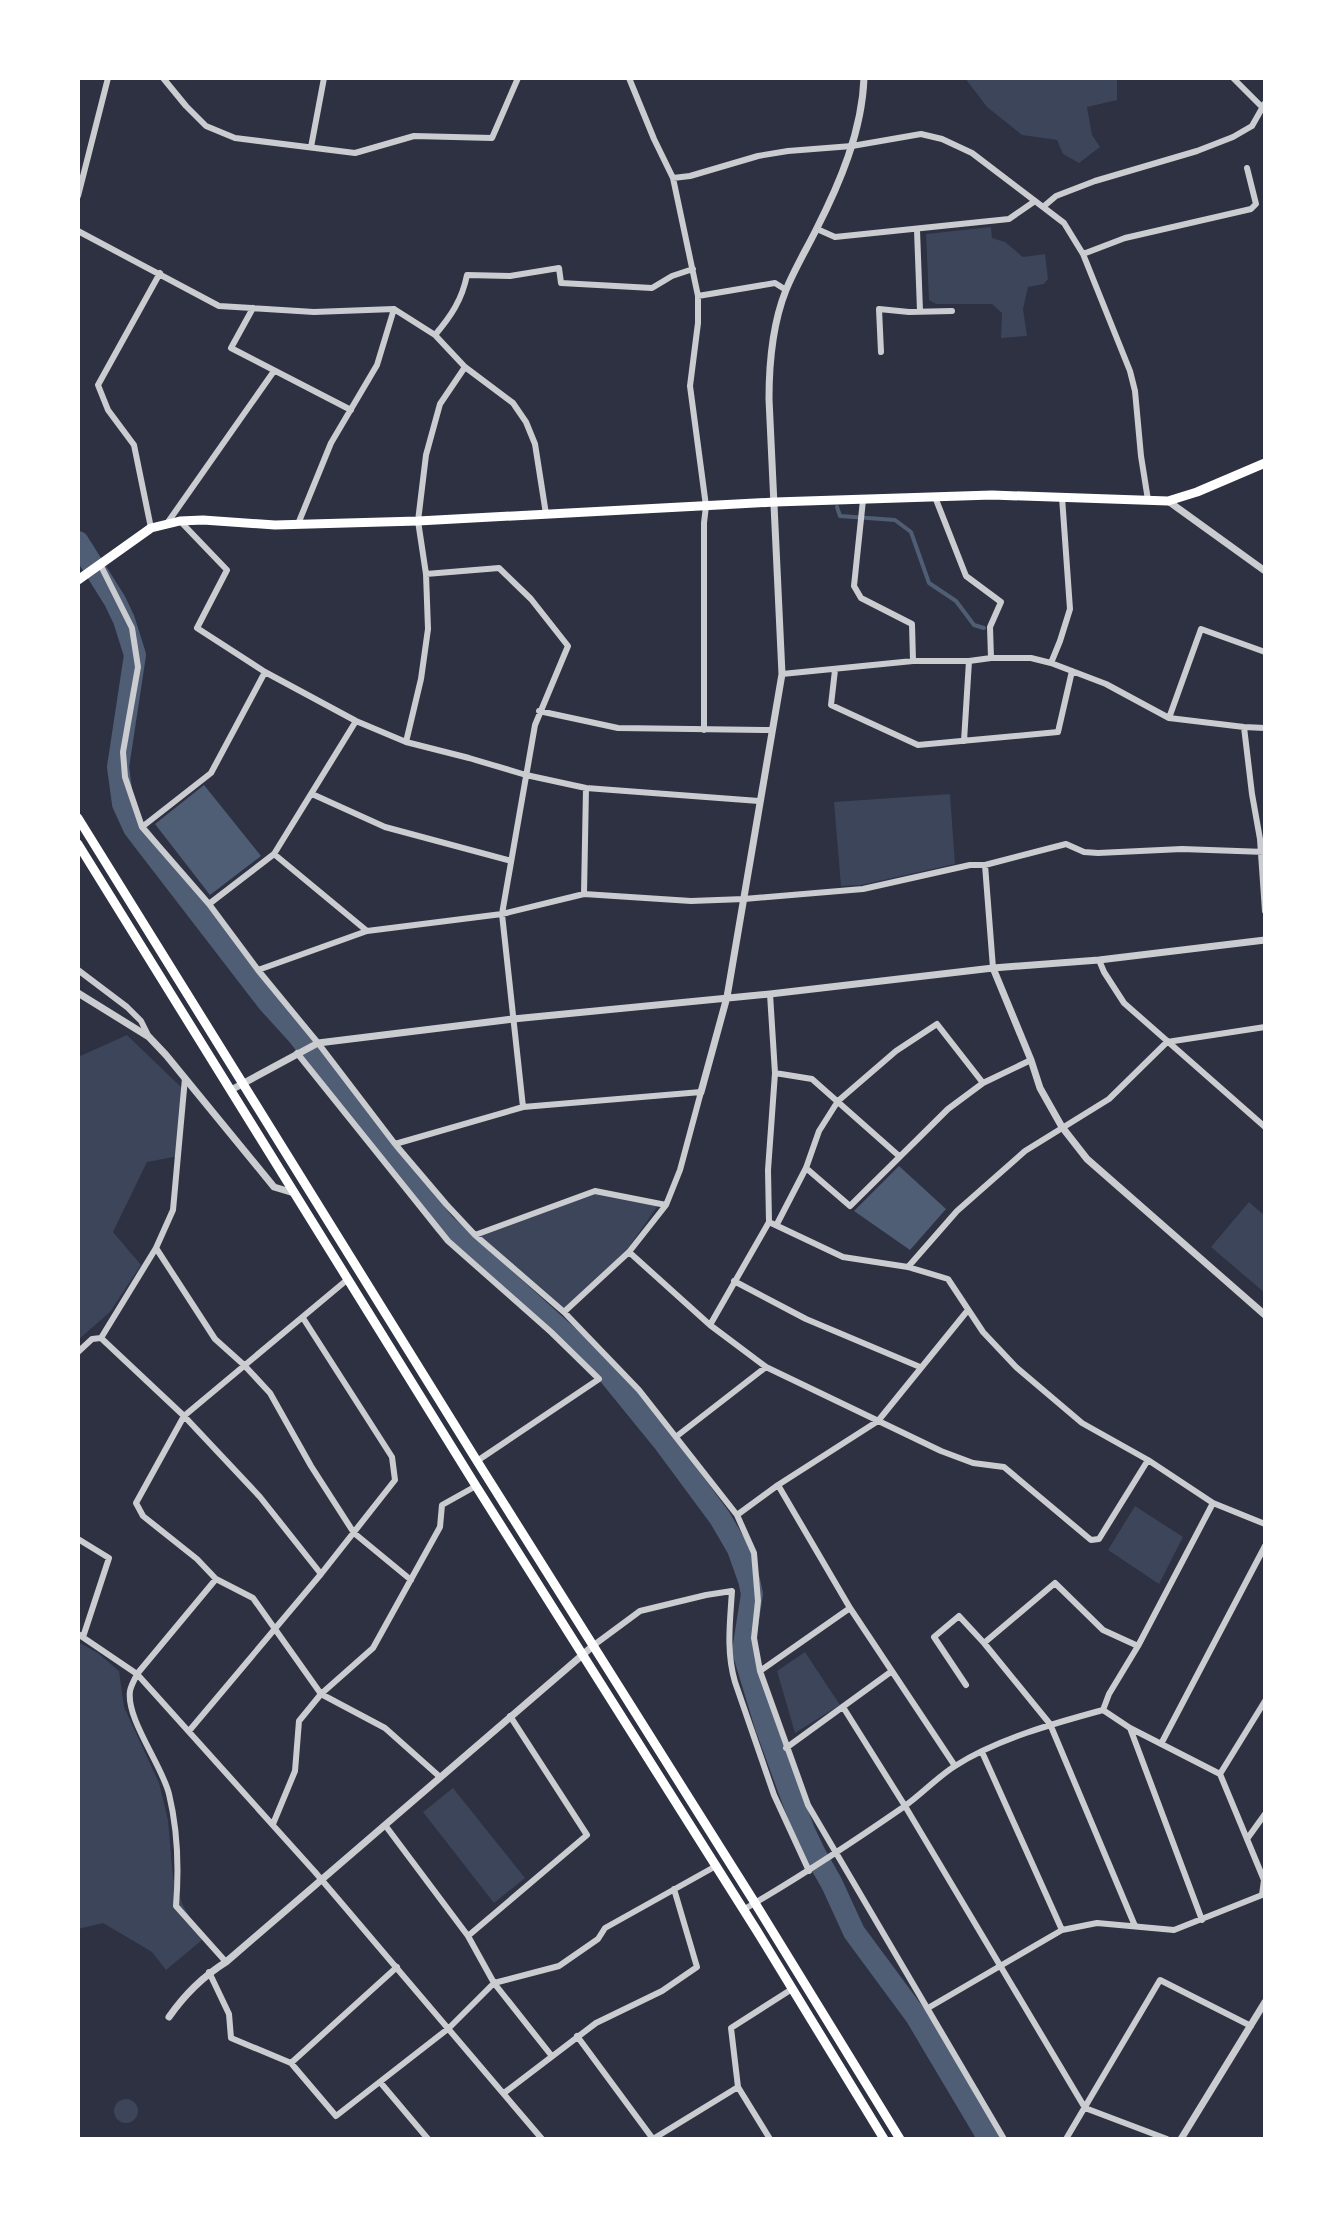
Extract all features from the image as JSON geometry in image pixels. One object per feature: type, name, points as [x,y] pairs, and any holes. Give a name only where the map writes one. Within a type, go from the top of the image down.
[{"type":"main road","points":[[87,572],[151,528],[168,522],[298,524],[418,521],[775,502],[992,495],[1168,501],[1265,463]]},
{"type":"main road","points":[[78,818],[900,2139]]},
{"type":"main road","points":[[78,844],[884,2139]]},
{"type":"street","points":[[78,196],[108,78]]},
{"type":"street","points":[[163,78],[206,126],[235,138],[355,153],[414,136],[492,138],[518,78]]},
{"type":"street","points":[[311,147],[324,78]]},
{"type":"street","points":[[629,78],[673,178],[698,296],[690,386],[706,506],[704,730]]},
{"type":"street","points":[[564,1312],[629,1252],[666,1205],[680,1170],[727,997],[782,674],[769,370],[775,327],[786,290],[836,190],[852,146],[864,78]]},
{"type":"street","points":[[1043,207],[1056,196],[1095,181],[1197,151],[1252,126],[1263,105],[1233,78]]},
{"type":"street","points":[[673,178],[758,156],[852,146],[921,134],[942,139],[972,153],[1064,223],[1083,254],[1130,371],[1148,500]]},
{"type":"street","points":[[1083,254],[1125,238],[1251,209],[1256,204],[1247,168]]},
{"type":"street","points":[[817,229],[835,237],[1009,219],[1035,201]]},
{"type":"street","points":[[917,230],[920,311]]},
{"type":"street","points":[[78,231],[219,306],[314,312],[394,309],[435,335],[465,367],[513,403],[526,422],[535,444],[546,514]]},
{"type":"street","points":[[435,335],[454,312],[467,275],[510,276],[559,268],[561,283],[652,288],[672,276],[693,269]]},
{"type":"street","points":[[151,528],[134,445],[108,410],[98,385],[160,273]]},
{"type":"street","points":[[698,296],[775,283],[786,290]]},
{"type":"street","points":[[253,308],[231,348],[351,410]]},
{"type":"street","points":[[298,524],[331,443],[377,365],[394,309]]},
{"type":"street","points":[[881,352],[879,309],[952,311]]},
{"type":"street","points":[[406,742],[421,679],[428,629],[426,574],[418,521],[426,455],[440,404],[465,367]]},
{"type":"street","points":[[168,522],[274,371]]},
{"type":"street","points":[[935,497],[966,576],[1001,602],[990,627],[991,658]]},
{"type":"street","points":[[1051,663],[1070,609],[1062,497]]},
{"type":"street","points":[[863,500],[854,586],[861,598],[912,624],[913,661]]},
{"type":"street","points":[[1168,501],[1265,571]]},
{"type":"street","points":[[180,521],[227,570],[197,628],[265,672],[356,721],[406,742],[586,788],[759,801]]},
{"type":"street","points":[[426,574],[499,568],[531,599],[568,646],[535,725],[502,914],[523,1107]]},
{"type":"street","points":[[87,572],[132,628],[138,667],[123,752],[125,777],[142,827],[209,904],[395,1144],[475,1235],[564,1312],[639,1390],[737,1515],[754,1553],[758,1601],[754,1638],[760,1671],[808,1805],[832,1855],[928,2008],[1004,2139]]},
{"type":"street","points":[[1169,718],[1201,629],[1265,651]]},
{"type":"street","points":[[782,674],[913,661],[1031,658],[1106,684],[1169,718],[1265,728]]},
{"type":"street","points":[[964,741],[969,661]]},
{"type":"street","points":[[835,670],[831,705],[918,745],[1058,732],[1072,671]]},
{"type":"street","points":[[142,827],[211,773],[265,672]]},
{"type":"street","points":[[539,711],[618,728],[771,730]]},
{"type":"street","points":[[209,904],[274,854],[356,721]]},
{"type":"street","points":[[1244,727],[1262,851],[1265,911]]},
{"type":"street","points":[[584,894],[586,788]]},
{"type":"street","points":[[312,794],[385,827],[511,861]]},
{"type":"street","points":[[258,970],[367,931],[502,914],[584,894],[691,901],[863,889],[970,865],[985,865],[1066,844],[1084,852],[1098,853],[1182,849],[1262,851]]},
{"type":"street","points":[[274,854],[367,931]]},
{"type":"street","points":[[985,865],[993,968],[1040,1088],[1062,1127],[1087,1159],[1265,1315]]},
{"type":"street","points":[[231,1090],[316,1043],[513,1019],[993,968],[1099,960],[1265,940]]},
{"type":"street","points":[[1099,960],[1124,1003],[1265,1127]]},
{"type":"street","points":[[78,970],[141,1021],[149,1037],[274,1187],[296,1194]]},
{"type":"street","points":[[78,993],[149,1037]]},
{"type":"street","points":[[710,1325],[769,1222],[768,1170],[775,1073],[770,994]]},
{"type":"street","points":[[777,1224],[806,1168],[819,1131],[838,1101],[896,1051],[937,1024],[983,1083]]},
{"type":"street","points":[[908,1267],[957,1211],[1025,1151],[1109,1099],[1167,1042],[1265,1027]]},
{"type":"street","points":[[297,1053],[448,1241],[599,1379],[477,1461]]},
{"type":"street","points":[[806,1168],[850,1206],[948,1109],[983,1083],[1031,1060]]},
{"type":"street","points":[[775,1073],[812,1079],[899,1156]]},
{"type":"street","points":[[101,1338],[156,1248],[173,1210],[185,1078]]},
{"type":"street","points":[[395,1144],[523,1107],[701,1092]]},
{"type":"street","points":[[475,1235],[595,1191],[666,1205]]},
{"type":"street","points":[[769,1222],[843,1257],[908,1267],[948,1279],[983,1332],[1038,1387],[1082,1423],[1148,1460],[1213,1503],[1265,1524]]},
{"type":"street","points":[[156,1248],[215,1339],[270,1393],[311,1466],[354,1533],[411,1580]]},
{"type":"street","points":[[629,1252],[710,1325],[766,1367],[941,1451],[973,1463],[1004,1467],[1091,1540],[1099,1539],[1148,1460]]},
{"type":"street","points":[[348,1279],[184,1416],[136,1503],[143,1516],[197,1559],[216,1579],[253,1598],[321,1694],[385,1728],[440,1777]]},
{"type":"street","points":[[734,1281],[806,1319],[920,1367]]},
{"type":"street","points":[[737,1515],[878,1421],[968,1310]]},
{"type":"street","points":[[189,1731],[321,1574],[395,1480],[392,1457],[303,1318]]},
{"type":"street","points":[[78,1352],[92,1339],[101,1338],[184,1416],[260,1497],[321,1574]]},
{"type":"street","points":[[677,1436],[766,1367]]},
{"type":"street","points":[[778,1485],[850,1608],[955,1766]]},
{"type":"street","points":[[273,1824],[295,1771],[299,1721],[321,1694],[373,1648],[440,1527],[442,1505],[476,1486]]},
{"type":"street","points":[[1103,1710],[1213,1503]]},
{"type":"street","points":[[78,1539],[109,1558],[81,1636],[137,1674],[322,1879],[542,2139]]},
{"type":"street","points":[[1161,1744],[1265,1546]]},
{"type":"street","points":[[216,1579],[137,1674],[130,1690],[131,1710],[169,1792],[179,1873],[176,1906],[226,1962]]},
{"type":"street","points":[[984,1643],[1055,1583],[1103,1630],[1138,1646]]},
{"type":"street","points":[[169,2017],[186,1993],[209,1972],[226,1962],[583,1653],[640,1611],[732,1591],[729,1663],[774,1795],[812,1870]]},
{"type":"street","points":[[760,1671],[850,1608]]},
{"type":"street","points":[[966,1685],[934,1637],[959,1616],[1050,1724],[1135,1926]]},
{"type":"street","points":[[786,1748],[892,1671]]},
{"type":"street","points":[[1220,1774],[1265,1701]]},
{"type":"street","points":[[843,1707],[1085,2108],[1167,2139]]},
{"type":"street","points":[[743,1910],[812,1870],[905,1806],[955,1766],[1050,1724],[1103,1710],[1130,1728],[1220,1774],[1264,1880],[1262,1895],[1174,1930],[1097,1923],[1062,1930],[928,2008]]},
{"type":"street","points":[[468,1936],[587,1835],[510,1716]]},
{"type":"street","points":[[1130,1728],[1202,1920]]},
{"type":"street","points":[[982,1752],[1062,1930]]},
{"type":"street","points":[[1247,1839],[1265,1814]]},
{"type":"street","points":[[385,1825],[468,1936],[494,1983],[551,2055]]},
{"type":"street","points":[[209,1972],[229,2014],[231,2038],[291,2063],[336,2116],[449,2028],[494,1983],[559,1966],[598,1939],[605,1928],[716,1866]]},
{"type":"street","points":[[504,2093],[596,2023],[662,1991],[697,1967],[674,1889]]},
{"type":"street","points":[[291,2063],[397,1967]]},
{"type":"street","points":[[1066,2139],[1160,1980],[1251,2026]]},
{"type":"street","points":[[770,2139],[738,2087],[731,2028],[792,1989]]},
{"type":"street","points":[[1181,2139],[1265,2002]]},
{"type":"street","points":[[577,2036],[653,2139],[738,2087]]},
{"type":"street","points":[[380,2082],[428,2139]]},
{"type":"shaded area","points":[[965,78],[1117,78],[1117,100],[1087,107],[1092,135],[1100,147],[1079,163],[1063,154],[1057,140],[1022,135],[987,107]]},
{"type":"shaded area","points":[[991,227],[992,238],[1005,242],[1023,257],[1045,254],[1048,279],[1044,284],[1028,287],[1023,309],[1027,336],[1001,338],[1002,313],[992,304],[936,304],[929,300],[926,234]]},
{"type":"shaded area","points":[[204,785],[261,856],[210,895],[155,824]]},
{"type":"shaded area","points":[[950,794],[955,864],[861,885],[841,886],[834,802]]},
{"type":"shaded area","points":[[127,1035],[184,1090],[179,1156],[147,1162],[113,1232],[141,1265],[110,1312],[78,1340],[78,1057]]},
{"type":"shaded area","points":[[899,1166],[946,1209],[910,1250],[854,1211]]},
{"type":"shaded area","points":[[595,1192],[659,1204],[627,1250],[564,1309],[478,1236]]},
{"type":"shaded area","points":[[1249,1202],[1265,1216],[1265,1293],[1211,1247]]},
{"type":"shaded area","points":[[1135,1506],[1183,1537],[1159,1584],[1108,1550]]},
{"type":"shaded area","points":[[78,1642],[98,1653],[119,1671],[124,1707],[159,1783],[168,1820],[173,1878],[182,1903],[202,1940],[166,1970],[152,1952],[103,1923],[78,1929]]},
{"type":"shaded area","points":[[805,1652],[840,1705],[795,1733],[777,1671]]},
{"type":"shaded area","points":[[453,1788],[525,1878],[494,1903],[423,1812]]},
{"type":"shaded area","points":[[126,2099],[134,2103],[138,2111],[134,2119],[126,2123],[118,2119],[114,2111],[118,2103]]},
{"type":"waterway","points":[[837,507],[840,516],[895,520],[911,532],[929,583],[956,601],[974,625],[984,628]]},
{"type":"waterway","points":[[78,542],[115,601],[135,655],[118,767],[123,804],[134,828],[444,1224],[606,1371],[720,1518],[738,1549],[752,1594],[743,1651],[766,1727],[804,1831],[854,1932],[916,2016],[989,2139]]}]
